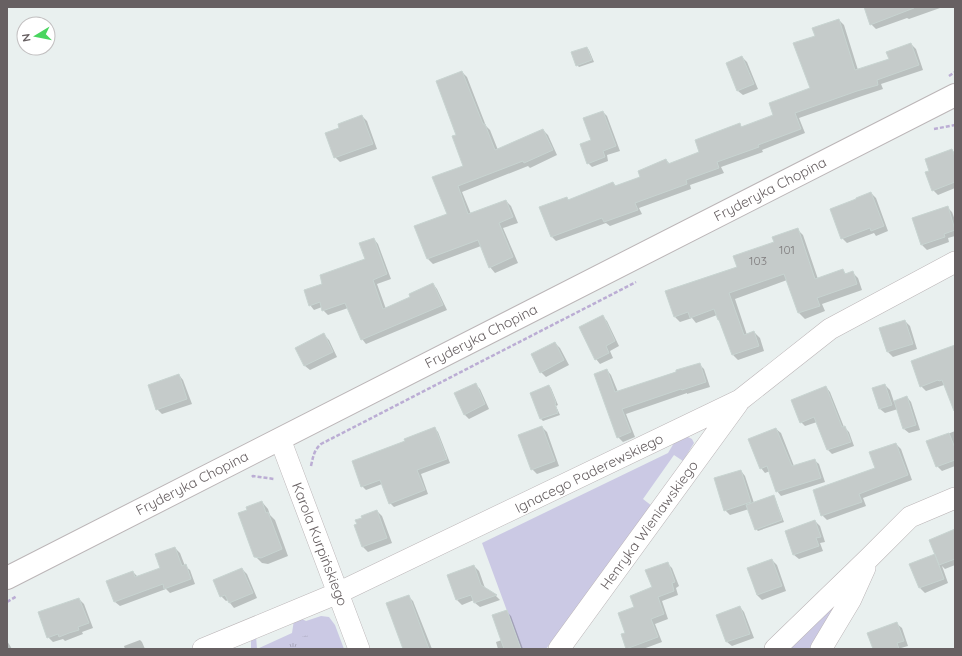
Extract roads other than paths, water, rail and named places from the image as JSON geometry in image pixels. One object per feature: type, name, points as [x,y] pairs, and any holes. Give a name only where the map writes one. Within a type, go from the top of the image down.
[{"type":"street","name":"Fryderyka Chopina","points":[[7,578],[332,411],[955,95]]},
{"type":"street","name":"Ignacego Paderewskiego","points":[[203,649],[338,592],[740,400],[830,329],[955,262]]},
{"type":"street","name":"Henryka Wieniawskiego","points":[[559,649],[740,400]]},
{"type":"street","name":"Karola Kurpińskiego","points":[[280,439],[359,649]]},
{"type":"street","points":[[775,649],[910,517],[955,498]]},
{"type":"street","points":[[821,649],[851,599],[869,558]]}]
